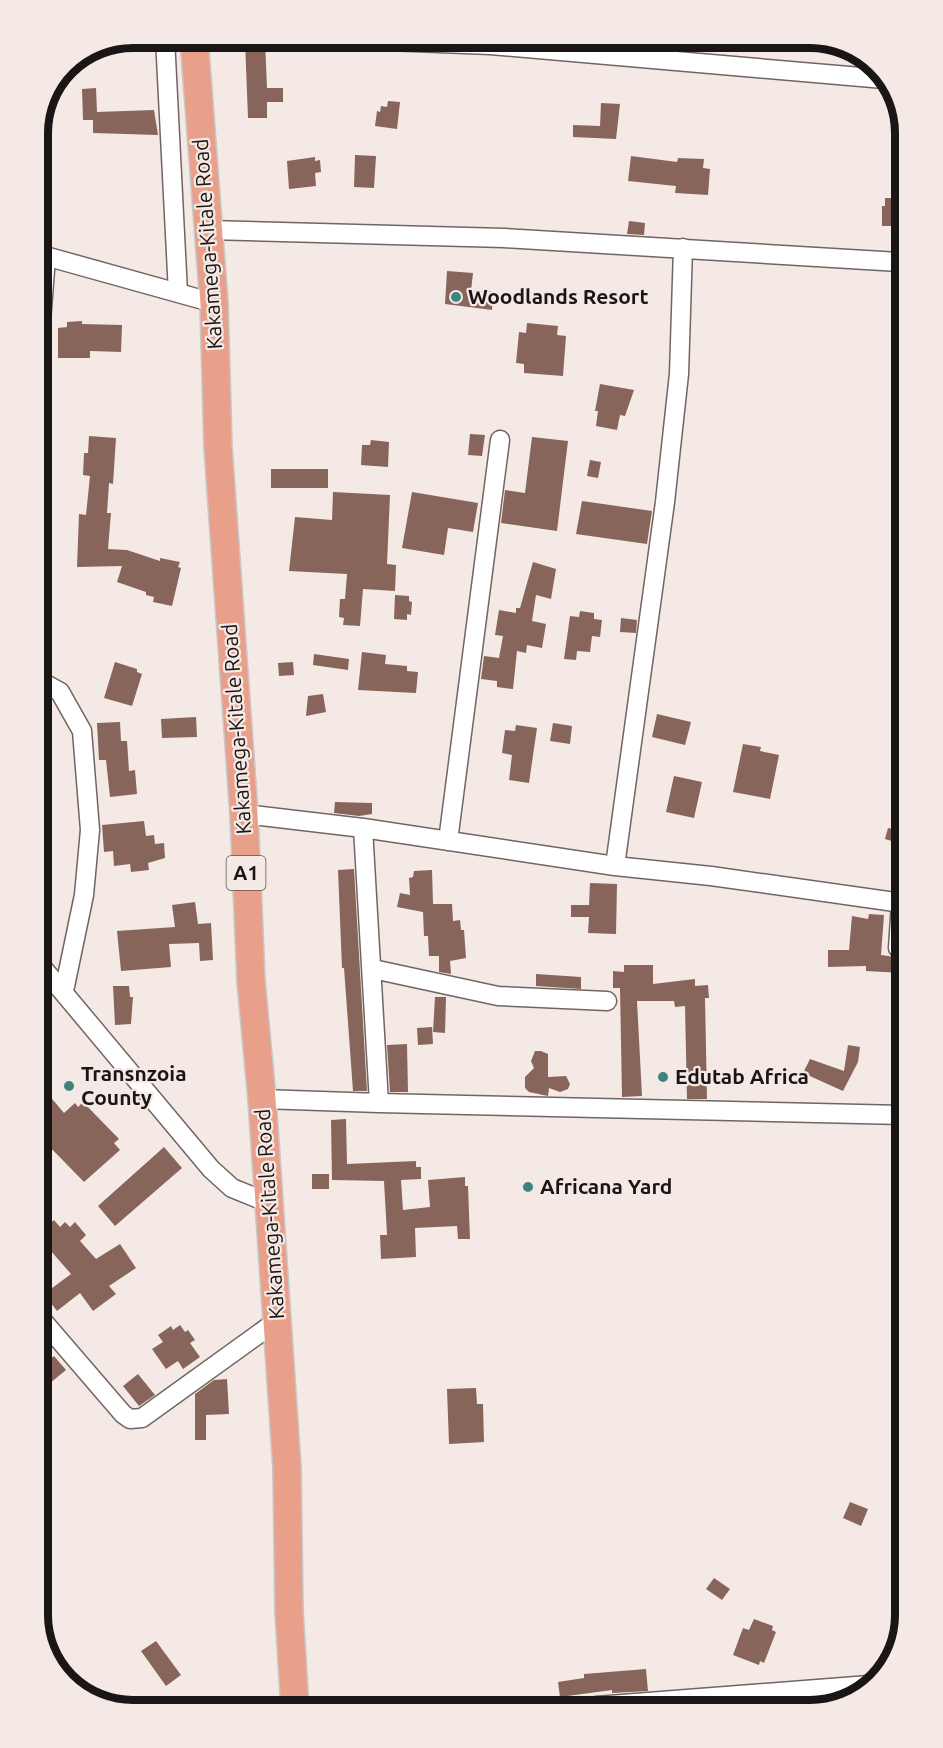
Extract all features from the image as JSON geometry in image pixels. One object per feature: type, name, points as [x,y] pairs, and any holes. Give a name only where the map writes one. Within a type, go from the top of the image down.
[{"type":"highway","name":"Kakamega-Kitale Road","points":[[195,48],[214,303],[219,458],[244,814],[251,981],[278,1320],[287,1468],[289,1611],[295,1700]]},
{"type":"street","points":[[166,48],[178,293]]},
{"type":"street","points":[[525,48],[874,78]]},
{"type":"street","points":[[208,230],[504,238],[895,262]]},
{"type":"street","points":[[615,866],[665,502],[679,374],[683,248]]},
{"type":"street","points":[[48,258],[214,303]]},
{"type":"street","points":[[448,841],[500,440]]},
{"type":"street","points":[[48,685],[60,692],[82,731],[90,830],[84,895],[64,991]]},
{"type":"street","points":[[244,814],[363,828],[615,866],[711,876],[895,902]]},
{"type":"street","points":[[363,828],[379,1103]]},
{"type":"street","points":[[373,969],[498,996],[607,1001]]},
{"type":"street","points":[[48,973],[211,1169],[232,1188],[269,1203]]},
{"type":"street","points":[[262,1099],[895,1115]]},
{"type":"street","points":[[48,1327],[123,1414],[136,1420],[142,1418],[278,1320]]},
{"type":"street","points":[[674,1700],[857,1686]]},
{"type":"building","points":[[245,48],[265,48],[267,88],[283,88],[283,102],[267,102],[267,118],[248,118]]},
{"type":"building","points":[[96,88],[97,112],[154,110],[158,135],[93,133],[93,120],[83,120],[82,89]]},
{"type":"building","points":[[388,101],[400,102],[397,129],[375,126],[377,111],[380,112],[381,106],[387,107]]},
{"type":"building","points":[[601,103],[620,104],[616,139],[573,137],[573,125],[600,126]]},
{"type":"building","points":[[355,155],[376,156],[374,188],[354,187]]},
{"type":"building","points":[[631,156],[677,162],[678,158],[704,159],[703,168],[710,169],[708,195],[675,193],[676,186],[628,181]]},
{"type":"building","points":[[315,157],[315,161],[320,160],[321,172],[315,173],[316,186],[289,189],[287,161]]},
{"type":"building","points":[[885,198],[895,198],[895,226],[882,226],[882,206],[885,206]]},
{"type":"building","points":[[629,221],[645,223],[644,235],[627,234]]},
{"type":"building","points":[[447,271],[473,273],[471,291],[493,291],[492,310],[445,304]]},
{"type":"building","points":[[82,321],[82,324],[122,325],[121,352],[90,351],[90,358],[58,358],[58,328],[67,327],[67,322]]},
{"type":"building","points":[[527,323],[558,326],[557,335],[566,336],[563,376],[524,373],[524,364],[516,363],[519,332],[526,333]]},
{"type":"building","points":[[600,384],[634,390],[625,416],[620,415],[617,430],[596,426],[598,411],[595,411]]},
{"type":"building","points":[[470,434],[485,435],[482,456],[468,455]]},
{"type":"building","points":[[89,436],[116,438],[113,484],[109,483],[107,513],[111,513],[108,549],[127,550],[160,561],[160,558],[180,562],[178,567],[181,568],[172,606],[153,602],[154,597],[146,595],[146,592],[117,582],[122,566],[77,567],[79,514],[86,515],[90,476],[83,475],[84,453],[88,453]]},
{"type":"building","points":[[532,437],[568,441],[557,531],[501,523],[505,490],[525,493]]},
{"type":"building","points":[[371,440],[389,442],[388,467],[361,465],[362,445],[370,445]]},
{"type":"building","points":[[590,460],[601,462],[598,478],[587,476]]},
{"type":"building","points":[[271,469],[328,469],[328,488],[271,488]]},
{"type":"building","points":[[333,492],[390,495],[387,564],[396,565],[395,591],[363,589],[360,626],[343,625],[344,618],[339,617],[340,599],[345,599],[347,574],[289,571],[295,517],[332,520]]},
{"type":"building","points":[[412,492],[478,503],[473,532],[448,528],[444,555],[402,548]]},
{"type":"building","points":[[582,501],[652,511],[647,544],[576,534]]},
{"type":"building","points":[[533,562],[556,569],[551,599],[536,595],[532,621],[546,624],[542,648],[527,645],[526,653],[517,651],[513,689],[497,687],[497,681],[481,679],[484,656],[499,658],[503,636],[495,635],[499,610],[516,613],[516,608],[520,608]]},
{"type":"building","points":[[395,595],[409,596],[409,601],[412,602],[411,615],[407,614],[407,620],[394,619]]},
{"type":"building","points":[[580,611],[594,613],[594,619],[602,620],[600,637],[592,636],[590,652],[577,651],[576,660],[564,659],[570,616],[579,617]]},
{"type":"building","points":[[621,618],[637,620],[636,633],[620,632]]},
{"type":"building","points":[[362,652],[386,655],[385,664],[407,666],[407,671],[418,672],[416,693],[358,690]]},
{"type":"building","points":[[314,654],[349,659],[348,670],[313,665]]},
{"type":"building","points":[[115,662],[137,669],[137,672],[142,674],[132,706],[104,698]]},
{"type":"building","points":[[293,662],[294,675],[279,676],[278,663]]},
{"type":"building","points":[[323,694],[326,712],[306,716],[308,696]]},
{"type":"building","points":[[657,714],[691,722],[685,745],[652,737]]},
{"type":"building","points":[[196,717],[197,737],[162,738],[161,719]]},
{"type":"building","points":[[120,722],[121,741],[127,741],[129,771],[135,770],[137,794],[110,797],[106,760],[99,760],[97,723]]},
{"type":"building","points":[[553,723],[572,726],[570,744],[550,741]]},
{"type":"building","points":[[516,725],[537,728],[529,783],[509,780],[512,755],[502,753],[505,730],[515,731]]},
{"type":"building","points":[[743,744],[761,747],[760,751],[779,755],[770,799],[733,792]]},
{"type":"building","points":[[674,776],[702,782],[694,818],[666,812]]},
{"type":"building","points":[[335,802],[372,803],[372,814],[359,816],[334,813]]},
{"type":"building","points":[[144,821],[146,836],[154,835],[155,844],[164,843],[165,858],[148,863],[149,870],[131,872],[130,864],[114,866],[113,851],[104,852],[102,825]]},
{"type":"building","points":[[888,828],[895,830],[895,842],[885,839]]},
{"type":"building","points":[[354,869],[367,1091],[353,1091],[344,968],[342,968],[338,870]]},
{"type":"building","points":[[432,870],[433,904],[452,904],[453,921],[460,920],[461,930],[464,930],[466,958],[450,961],[451,974],[439,972],[439,956],[429,956],[428,936],[424,936],[423,912],[397,907],[400,893],[410,895],[409,878],[413,877],[414,871]]},
{"type":"building","points":[[590,883],[617,884],[616,934],[588,933],[589,917],[571,917],[571,905],[589,905]]},
{"type":"building","points":[[195,902],[198,924],[211,923],[213,960],[200,961],[199,943],[169,944],[171,967],[121,971],[117,931],[175,927],[172,905]]},
{"type":"building","points":[[869,914],[884,915],[881,955],[895,957],[895,973],[866,971],[866,966],[828,967],[828,950],[849,950],[852,916],[868,919]]},
{"type":"building","points":[[624,965],[653,965],[653,984],[695,979],[695,986],[708,985],[709,998],[705,998],[707,1099],[687,1099],[685,1006],[675,1007],[674,1001],[637,1001],[642,1096],[622,1097],[620,988],[613,988],[613,971],[624,972]]},
{"type":"building","points":[[536,974],[581,977],[581,989],[536,986]]},
{"type":"building","points":[[113,986],[129,986],[130,997],[133,997],[131,1024],[115,1025]]},
{"type":"building","points":[[435,997],[446,997],[445,1033],[433,1032]]},
{"type":"building","points":[[432,1027],[433,1044],[418,1045],[417,1028]]},
{"type":"building","points":[[407,1044],[408,1092],[390,1092],[387,1045]]},
{"type":"building","points":[[848,1045],[860,1047],[858,1062],[843,1091],[803,1073],[810,1059],[844,1071]]},
{"type":"building","points":[[535,1051],[548,1054],[548,1077],[566,1076],[570,1084],[568,1089],[560,1092],[549,1088],[548,1096],[529,1092],[525,1088],[525,1077],[534,1068],[531,1061]]},
{"type":"building","points":[[48,1094],[64,1113],[75,1103],[78,1107],[83,1102],[119,1139],[114,1143],[120,1150],[84,1182],[48,1145]]},
{"type":"building","points":[[346,1119],[347,1164],[416,1161],[416,1167],[421,1167],[421,1179],[401,1180],[403,1210],[430,1207],[428,1180],[465,1177],[465,1186],[468,1186],[470,1239],[458,1239],[457,1226],[415,1228],[416,1257],[381,1259],[380,1235],[387,1235],[384,1181],[332,1180],[331,1120]]},
{"type":"building","points":[[164,1147],[182,1168],[115,1226],[98,1206]]},
{"type":"building","points":[[312,1174],[329,1174],[329,1189],[312,1189]]},
{"type":"building","points":[[54,1220],[60,1227],[65,1222],[70,1227],[75,1222],[86,1235],[80,1241],[96,1259],[120,1244],[136,1268],[109,1286],[116,1294],[93,1311],[80,1293],[57,1311],[48,1299],[48,1291],[71,1274],[48,1248],[48,1225]]},
{"type":"building","points":[[180,1325],[185,1332],[188,1330],[195,1340],[190,1343],[200,1357],[183,1369],[178,1361],[166,1369],[152,1349],[163,1342],[158,1335],[171,1326],[173,1330]]},
{"type":"building","points":[[54,1356],[66,1370],[48,1385],[48,1361]]},
{"type":"building","points":[[138,1374],[155,1395],[139,1406],[123,1386]]},
{"type":"building","points":[[227,1379],[229,1414],[206,1415],[206,1440],[195,1440],[195,1394],[214,1380]]},
{"type":"building","points":[[476,1388],[477,1404],[483,1404],[484,1442],[449,1444],[447,1389]]},
{"type":"building","points":[[850,1502],[868,1509],[861,1526],[843,1518]]},
{"type":"building","points":[[714,1578],[730,1589],[722,1600],[706,1589]]},
{"type":"building","points":[[754,1619],[773,1626],[772,1630],[776,1632],[764,1663],[760,1661],[759,1665],[733,1655],[743,1628],[749,1630]]},
{"type":"building","points":[[156,1641],[181,1675],[166,1686],[141,1651]]},
{"type":"building","points":[[646,1669],[648,1691],[612,1693],[612,1690],[560,1697],[558,1682],[584,1678],[584,1674]]},
{"type":"place","name":"Woodlands Resort","points":[[456,297]]},
{"type":"place","name":"Edutab Africa","points":[[663,1077]]},
{"type":"place","name":"Transnzoia County","points":[[69,1086]]},
{"type":"place","name":"Africana Yard","points":[[528,1187]]}]
